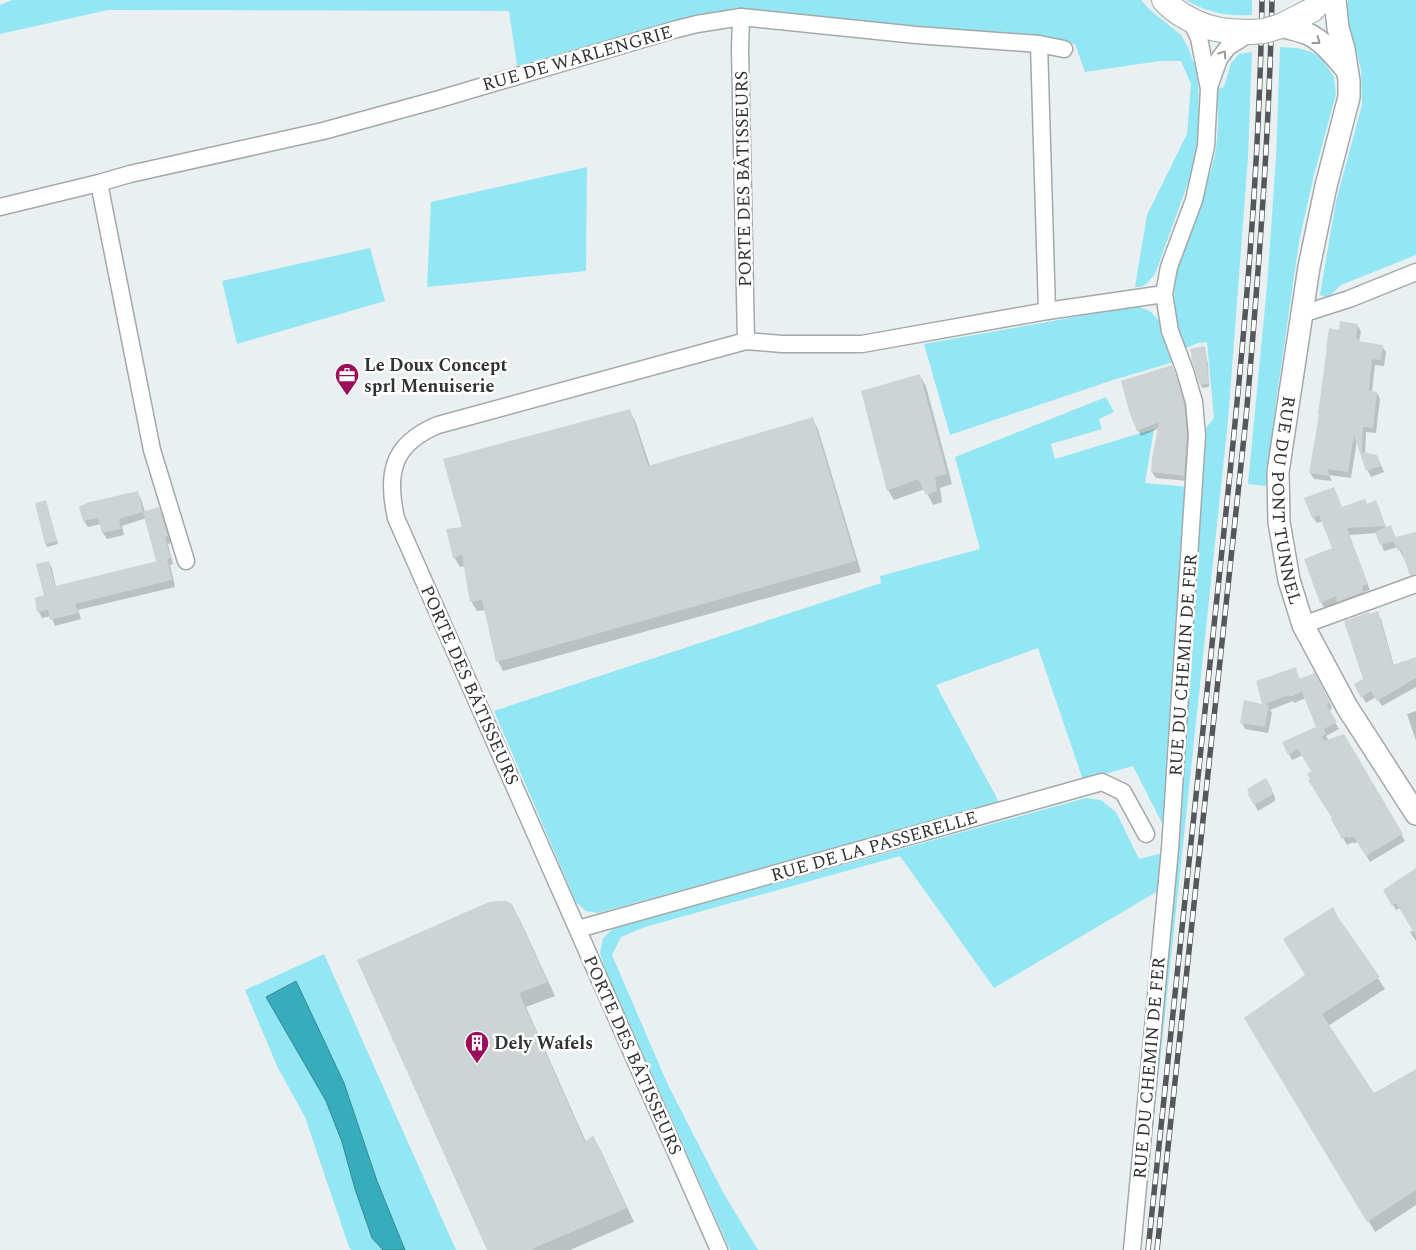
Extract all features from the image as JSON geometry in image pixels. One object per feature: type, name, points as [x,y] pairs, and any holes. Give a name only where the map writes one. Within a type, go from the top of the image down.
[{"type":"highway","points":[[1164,0],[1190,19],[1216,29],[1252,32],[1264,31],[1280,26],[1312,10],[1322,0]]},
{"type":"main road","name":"RUE DU PONT TUNNEL","points":[[1335,0],[1338,28],[1344,49],[1349,81],[1349,97],[1326,186],[1309,267],[1278,472],[1279,522],[1289,580],[1304,625],[1347,707],[1414,806]]},
{"type":"main road","points":[[1280,26],[1308,34],[1319,41],[1346,69]]},
{"type":"street","name":"RUE DE WARLENGRIE","points":[[0,207],[99,184],[130,174],[323,131],[697,24],[741,18],[916,35],[1039,44],[1064,49]]},
{"type":"street","name":"PORTE DES BÂTISSEURS","points":[[741,18],[746,341]]},
{"type":"street","name":"RUE DU CHEMIN DE FER","points":[[1132,1250],[1170,849],[1198,435],[1194,402],[1185,371],[1170,332],[1164,294],[1169,267],[1194,200],[1206,146],[1209,89],[1199,38],[1190,19]]},
{"type":"street","name":"RUE DU CHEMIN DE FER","points":[[1209,89],[1219,59],[1228,47],[1252,32]]},
{"type":"street","points":[[1039,44],[1047,311]]},
{"type":"street","points":[[99,184],[150,442],[186,560]]},
{"type":"street","points":[[1302,314],[1349,300],[1416,272]]},
{"type":"street","name":"PORTE DES BÂTISSEURS","points":[[718,1250],[396,518],[391,498],[391,480],[395,460],[422,432],[438,425],[746,341],[782,344],[862,344],[1047,311],[1164,294]]},
{"type":"street","points":[[1304,625],[1416,584]]},
{"type":"street","name":"RUE DE LA PASSERELLE","points":[[578,929],[1102,782],[1123,792],[1146,834]]},
{"type":"shaded area","points":[[12,0],[1141,0],[1150,10],[1181,35],[1189,49],[1193,62],[1198,63],[1199,123],[1197,154],[1155,274],[1144,285],[1135,287],[1147,215],[1187,134],[1191,84],[1181,61],[1160,61],[1085,72],[1075,44],[767,11],[727,11],[673,21],[517,66],[509,11],[108,10],[0,34],[0,5]]},
{"type":"shaded area","points":[[1186,0],[1252,0],[1252,15],[1218,13]]},
{"type":"shaded area","points":[[1348,0],[1416,0],[1416,255],[1341,285],[1328,298],[1320,295],[1336,201],[1362,105],[1361,69],[1346,13]]},
{"type":"shaded area","points":[[1280,47],[1297,48],[1312,52],[1322,59],[1334,77],[1336,94],[1314,175],[1299,242],[1266,486],[1248,484],[1267,286],[1276,158]]},
{"type":"shaded area","points":[[1252,52],[1248,157],[1228,421],[1140,1250],[1200,489],[1206,428],[1214,418],[1207,342],[1198,343],[1181,350],[1174,291],[1177,265],[1195,220],[1215,154],[1218,130],[1217,89],[1224,87],[1231,63],[1239,54]]},
{"type":"shaded area","points":[[587,167],[586,271],[427,287],[431,202]]},
{"type":"shaded area","points":[[370,248],[385,301],[237,344],[222,281]]},
{"type":"shaded area","points":[[1137,306],[1150,311],[1159,321],[1174,362],[1113,380],[950,435],[924,344]]},
{"type":"shaded area","points":[[1106,397],[1114,412],[1099,419],[1102,429],[1051,444],[1055,459],[1154,429],[1145,483],[1190,487],[1163,888],[994,988],[900,856],[645,927],[621,937],[612,955],[668,1085],[724,1194],[758,1250],[730,1250],[606,972],[600,953],[603,938],[614,928],[1086,798],[1101,800],[1116,812],[1139,859],[1162,853],[1164,827],[1133,766],[1083,780],[1038,648],[936,685],[999,802],[598,913],[586,911],[576,902],[494,711],[881,583],[880,576],[980,549],[955,457]]},
{"type":"shaded area","points":[[324,954],[456,1250],[405,1250],[377,1181],[344,1083],[295,981],[266,997],[326,1101],[342,1142],[355,1189],[372,1238],[383,1250],[351,1250],[349,1247],[305,1117],[277,1066],[245,990]]},
{"type":"shaded area","points":[[296,981],[344,1083],[377,1181],[405,1250],[383,1250],[372,1238],[355,1189],[342,1142],[326,1101],[266,997]]},
{"type":"building","points":[[1340,321],[1358,324],[1356,338],[1358,341],[1383,345],[1381,360],[1372,359],[1369,390],[1377,392],[1373,428],[1363,427],[1362,452],[1377,455],[1381,466],[1366,471],[1354,435],[1348,472],[1327,469],[1330,476],[1309,473],[1319,415],[1329,328],[1339,330]]},
{"type":"building","points":[[1205,346],[1208,384],[1200,385],[1190,349]]},
{"type":"building","points":[[1172,365],[1184,404],[1187,435],[1184,476],[1151,472],[1159,422],[1137,431],[1121,381]]},
{"type":"building","points":[[920,374],[947,474],[935,477],[937,491],[926,495],[918,479],[887,491],[861,391]]},
{"type":"building","points":[[630,409],[648,466],[813,417],[856,561],[496,662],[482,600],[470,602],[462,555],[453,558],[446,529],[462,527],[443,459]]},
{"type":"building","points":[[1334,487],[1342,507],[1365,499],[1367,504],[1376,500],[1385,526],[1347,528],[1368,584],[1362,586],[1363,592],[1337,602],[1336,596],[1320,603],[1304,559],[1332,548],[1319,515],[1312,518],[1304,498]]},
{"type":"building","points":[[138,491],[143,512],[119,519],[121,529],[102,533],[98,518],[83,521],[79,506]]},
{"type":"building","points":[[46,500],[57,541],[45,544],[35,503]]},
{"type":"building","points":[[159,507],[168,536],[165,537],[171,558],[167,559],[172,580],[75,604],[78,613],[50,620],[48,610],[37,612],[35,598],[44,595],[36,564],[49,561],[55,586],[166,559],[156,561],[143,512]]},
{"type":"building","points":[[1391,525],[1395,537],[1416,532],[1416,574],[1410,576],[1401,550],[1398,551],[1393,541],[1380,545],[1375,532]]},
{"type":"building","points":[[1378,611],[1393,665],[1416,657],[1416,678],[1377,701],[1371,691],[1361,698],[1354,684],[1363,679],[1344,621],[1369,612],[1370,614]]},
{"type":"building","points":[[1296,667],[1299,679],[1315,673],[1329,700],[1327,706],[1337,722],[1324,729],[1326,734],[1322,737],[1324,741],[1344,734],[1403,834],[1366,856],[1353,836],[1342,839],[1332,818],[1308,780],[1310,779],[1307,774],[1311,771],[1298,749],[1288,755],[1282,742],[1316,727],[1302,692],[1265,704],[1269,705],[1265,727],[1240,723],[1244,700],[1262,704],[1256,681]]},
{"type":"building","points":[[1266,778],[1272,789],[1272,795],[1254,805],[1247,793],[1249,793],[1247,789]]},
{"type":"building","points":[[1416,868],[1416,936],[1396,903],[1392,906],[1383,890]]},
{"type":"building","name":"Dely Wafels","points":[[506,901],[512,904],[548,982],[519,993],[585,1142],[593,1135],[627,1208],[530,1250],[487,1250],[357,960],[489,902]]},
{"type":"building","points":[[1333,907],[1380,977],[1322,1014],[1374,1093],[1416,1069],[1416,1190],[1367,1222],[1244,1018],[1305,975],[1283,939]]},
{"type":"railway","points":[[1148,1250],[1239,385],[1252,231],[1262,0]]},
{"type":"railway","points":[[1157,1250],[1246,418],[1262,209],[1272,0]]},
{"type":"place","name":"Le Doux Concept sprl Menuiserie","points":[[347,396]]},
{"type":"place","name":"Dely Wafels","points":[[477,1064]]}]
